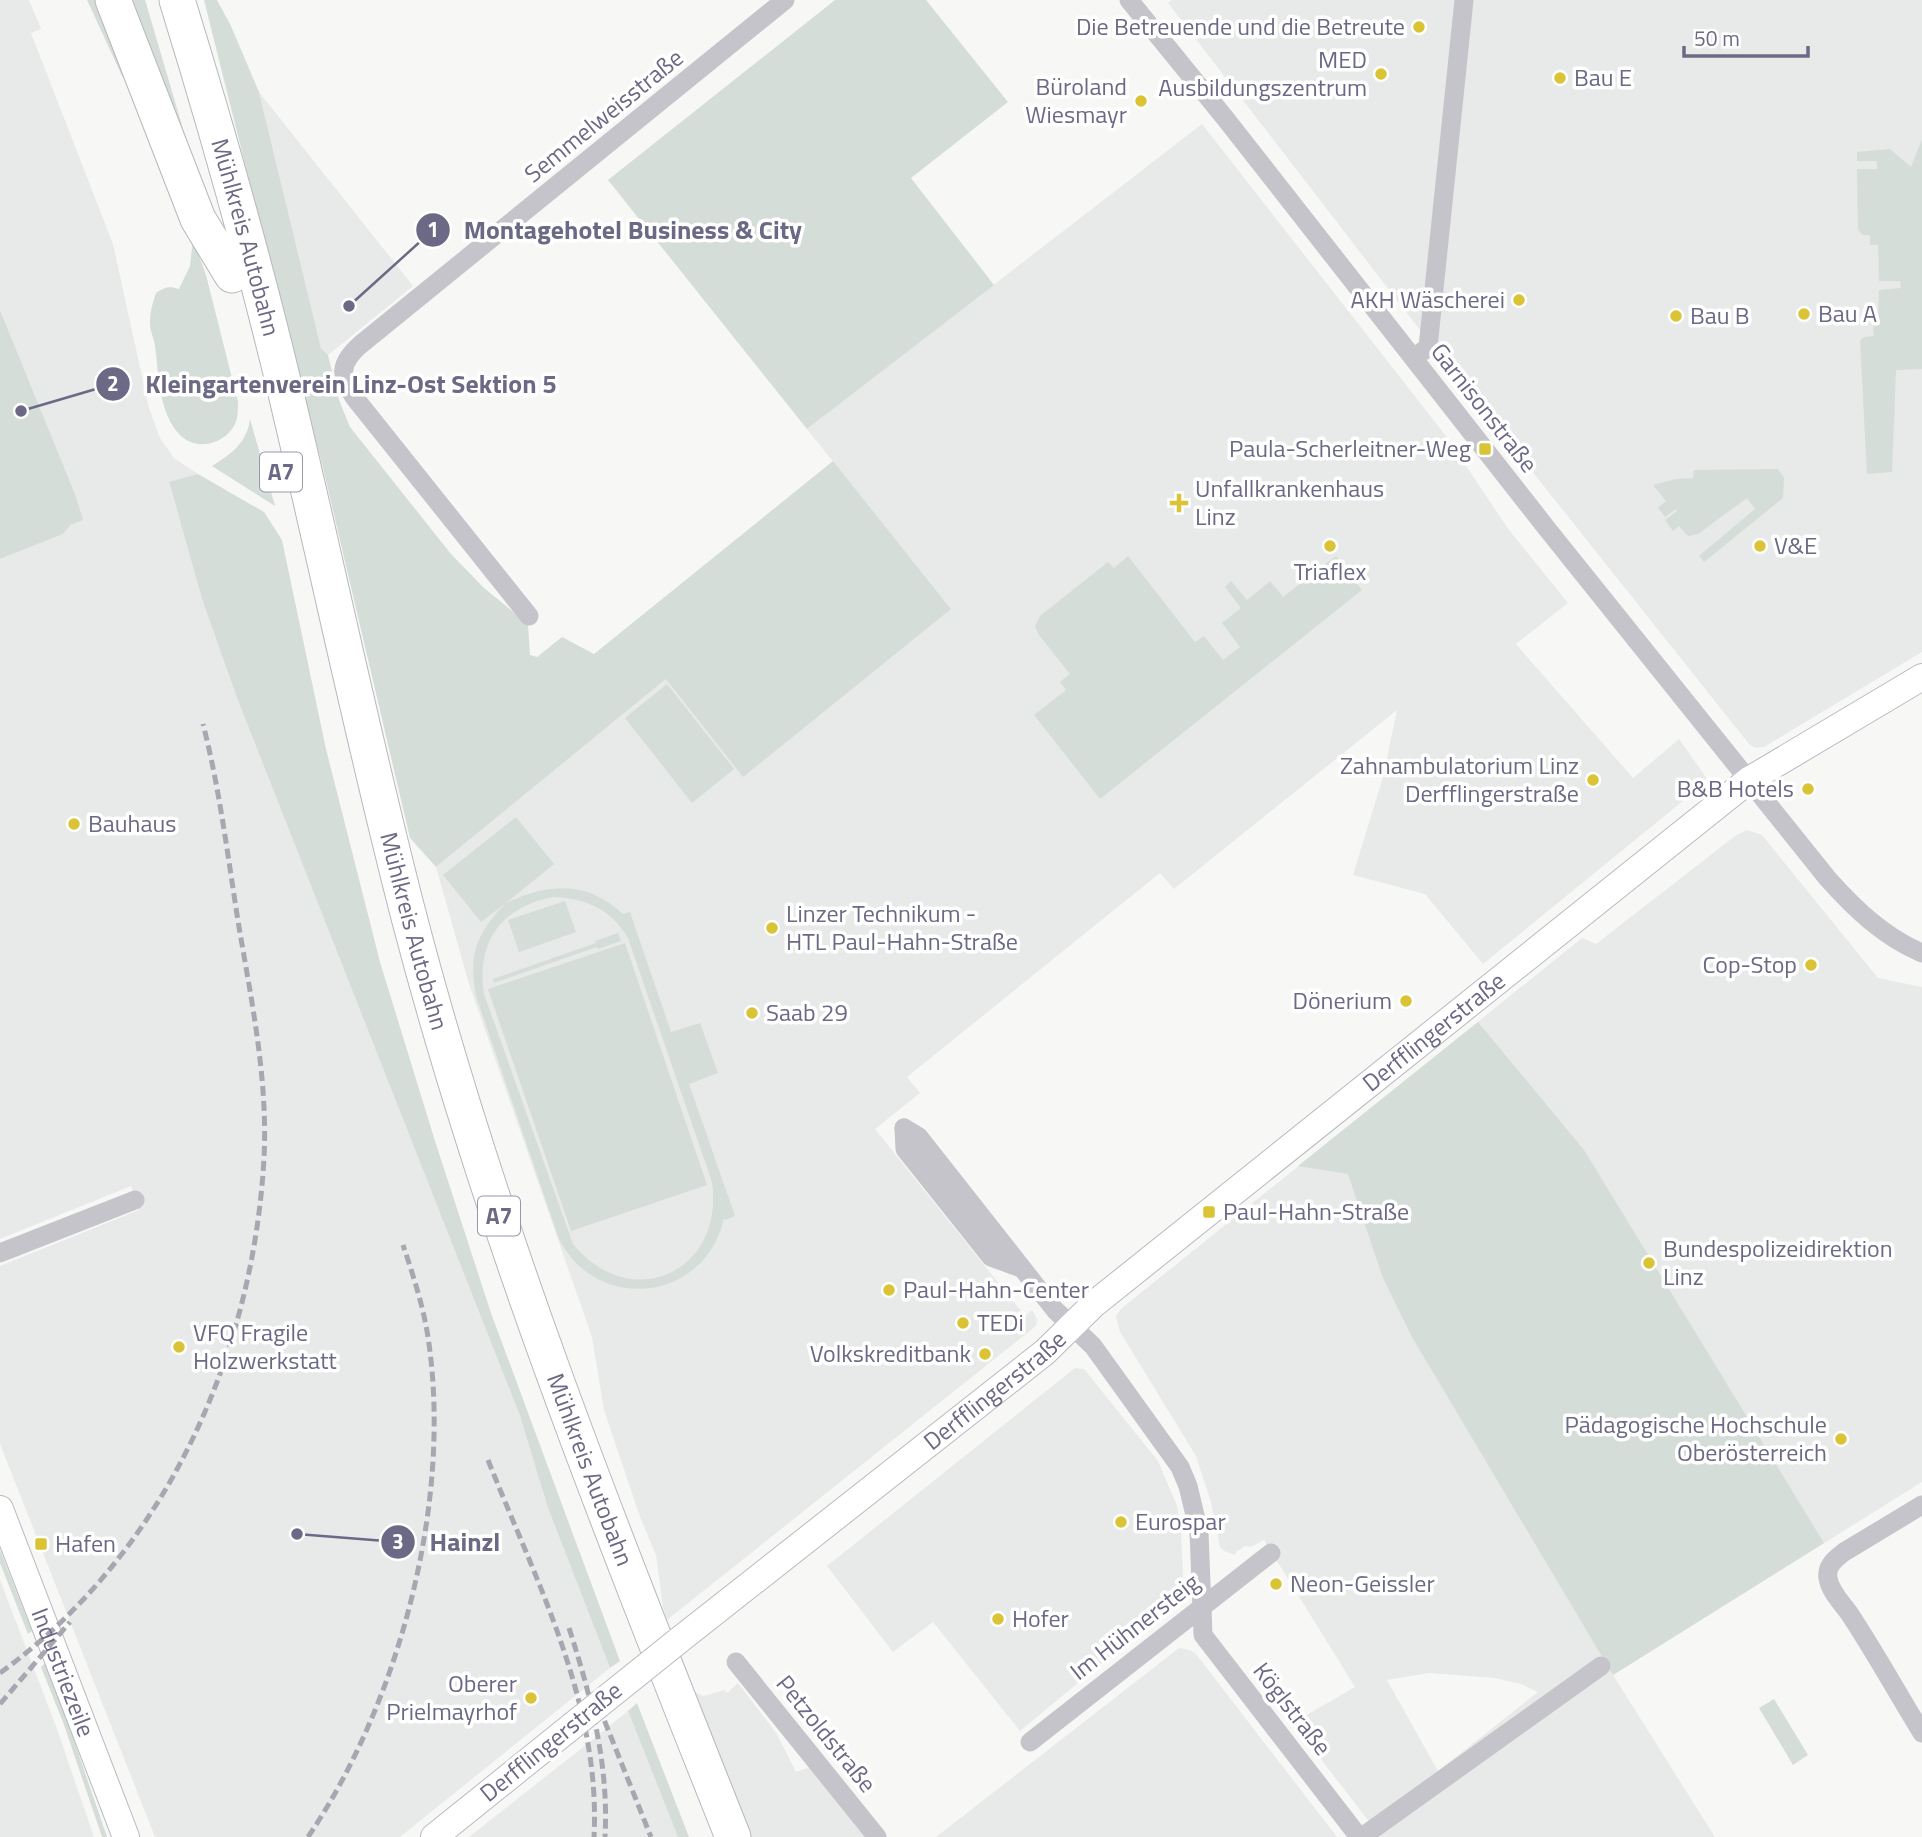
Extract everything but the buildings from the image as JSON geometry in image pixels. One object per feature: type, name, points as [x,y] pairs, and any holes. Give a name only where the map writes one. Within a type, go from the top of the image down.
[{"type":"highway","points":[[113,0],[198,219],[232,275]]},
{"type":"highway","name":"Mühlkreis Autobahn","points":[[154,0],[186,103],[232,275],[381,897],[404,988],[443,1120],[500,1294],[552,1440],[707,1837]]},
{"type":"highway","name":"Mühlkreis Autobahn","points":[[177,0],[209,107],[282,377],[410,918],[452,1066],[499,1216],[576,1435],[733,1837]]},
{"type":"highway","points":[[195,0],[209,107]]},
{"type":"street","name":"Semmelweisstraße","points":[[530,617],[354,397],[346,386],[344,363],[360,345],[785,0]]},
{"type":"street","name":"Garnisonstraße","points":[[1129,0],[1848,901],[1882,931],[1922,953]]},
{"type":"street","points":[[1414,358],[1427,347],[1464,0]]},
{"type":"street","name":"Derfflingerstraße","points":[[434,1837],[1037,1358],[1116,1286],[1749,780],[1922,677]]},
{"type":"street","points":[[1022,1268],[991,1257],[905,1149],[904,1128],[919,1136],[1055,1310],[1072,1326]]},
{"type":"street","points":[[0,1253],[135,1200]]},
{"type":"street","name":"Köglstraße","points":[[1072,1326],[1093,1346],[1180,1467],[1188,1486],[1199,1532],[1203,1635],[1360,1837]]},
{"type":"street","points":[[1922,1505],[1844,1552],[1833,1560],[1828,1569],[1828,1579],[1833,1591],[1851,1615],[1922,1734]]},
{"type":"street","name":"Industriezeile","points":[[0,1509],[126,1837]]},
{"type":"street","name":"Im Hühnersteig","points":[[1030,1742],[1271,1553]]},
{"type":"street","name":"Petzoldstraße","points":[[736,1662],[877,1837]]},
{"type":"street","points":[[1360,1837],[1601,1666]]},
{"type":"shaded area","points":[[0,0],[29,0],[41,29],[31,33],[113,244],[149,408],[160,438],[174,458],[198,474],[169,483],[202,599],[237,698],[520,1416],[548,1508],[610,1668],[400,1837],[155,1837],[0,1444],[0,1266],[139,1210],[131,1186],[0,1239],[0,559],[63,534],[75,494],[0,310]]},
{"type":"shaded area","points":[[87,0],[102,0],[146,105],[122,76]]},
{"type":"shaded area","points":[[123,0],[145,0],[196,173]]},
{"type":"shaded area","points":[[204,0],[217,0],[259,92],[321,348],[328,355],[339,400],[350,427],[451,554],[484,588],[528,624],[530,655],[537,657],[562,637],[594,654],[833,461],[951,609],[743,777],[666,679],[436,867],[410,838],[323,468]]},
{"type":"shaded area","points":[[835,0],[926,0],[1008,102],[911,178],[994,285],[807,429],[608,180]]},
{"type":"shaded area","points":[[1171,0],[1922,0],[1922,652],[1764,747],[1755,748],[1749,744],[1430,343],[1168,3]]},
{"type":"shaded area","points":[[259,92],[413,286],[328,355],[321,348]]},
{"type":"shaded area","points":[[1202,124],[1446,436],[1509,530],[1568,603],[1516,644],[1633,778],[1679,739],[1706,778],[1705,783],[1483,964],[1425,894],[1353,875],[1383,777],[1397,710],[1174,889],[1160,873],[907,1077],[920,1093],[875,1129],[1025,1316],[1032,1310],[1037,1319],[1036,1326],[667,1620],[656,1555],[640,1517],[604,1410],[592,1337],[469,984],[436,867],[666,679],[951,609],[807,429]]},
{"type":"shaded area","points":[[1922,139],[1922,369],[1896,370],[1892,472],[1867,474],[1860,341],[1864,337],[1874,336],[1873,324],[1878,324],[1879,290],[1901,288],[1900,281],[1879,281],[1878,245],[1870,245],[1870,235],[1863,235],[1858,230],[1857,169],[1877,169],[1877,161],[1857,161],[1857,152],[1890,149],[1911,167]]},
{"type":"shaded area","points":[[193,239],[206,275],[238,402],[237,419],[225,437],[202,444],[194,443],[180,435],[167,415],[150,324],[156,293],[167,288],[179,289],[190,266]]},
{"type":"shaded area","points":[[0,310],[75,494],[83,520],[70,525],[63,534],[0,559]]},
{"type":"shaded area","points":[[250,419],[275,506],[212,466],[242,441]]},
{"type":"shaded area","points":[[1778,469],[1784,478],[1783,498],[1704,562],[1699,556],[1755,509],[1747,498],[1698,534],[1688,536],[1679,526],[1673,531],[1665,520],[1677,511],[1676,509],[1665,517],[1658,508],[1666,501],[1653,485],[1693,478],[1694,470]]},
{"type":"shaded area","points":[[198,474],[264,512],[282,540],[326,749],[380,962],[491,1313],[620,1661],[610,1668],[548,1508],[520,1416],[237,698],[202,599],[169,482]]},
{"type":"shaded area","points":[[1128,556],[1195,642],[1204,636],[1223,660],[1240,647],[1222,623],[1241,608],[1225,587],[1231,581],[1247,600],[1270,581],[1283,597],[1336,556],[1362,590],[1100,799],[1034,715],[1066,690],[1060,682],[1070,674],[1035,626],[1040,616],[1108,562],[1114,568]]},
{"type":"shaded area","points":[[667,684],[734,769],[692,803],[625,718]]},
{"type":"shaded area","points":[[516,817],[554,864],[481,922],[443,875]]},
{"type":"shaded area","points":[[1747,830],[1762,835],[1878,978],[1922,987],[1922,1482],[1613,1675],[1715,1837],[1381,1837],[1293,1723],[1355,1687],[1264,1540],[1251,1547],[1246,1546],[1235,1555],[1220,1547],[1211,1502],[1196,1456],[1120,1332],[1116,1316],[1122,1308],[1582,938],[1596,944],[1735,836]],"holes":[[[1429,1673],[1495,1678],[1521,1684],[1538,1692],[1438,1771],[1387,1680]]]},
{"type":"shaded area","points":[[567,888],[595,895],[623,914],[630,912],[671,1032],[700,1023],[718,1073],[689,1084],[735,1216],[725,1220],[724,1218],[713,1246],[696,1267],[674,1281],[649,1288],[624,1288],[599,1279],[577,1263],[559,1239],[476,996],[474,956],[482,934],[506,903],[522,896]],"holes":[[[553,897],[596,907],[614,920],[628,938],[712,1182],[712,1213],[704,1240],[689,1260],[669,1273],[646,1279],[621,1277],[596,1265],[573,1244],[484,994],[484,958],[496,930],[506,918],[535,902]]]},
{"type":"shaded area","points":[[565,901],[576,932],[519,952],[508,920]]},
{"type":"shaded area","points":[[618,933],[621,941],[494,983],[493,979]]},
{"type":"shaded area","points":[[625,943],[707,1185],[571,1231],[488,989]]},
{"type":"shaded area","points":[[1478,1022],[1584,1150],[1824,1543],[1613,1675],[1412,1337],[1383,1278],[1348,1174],[1298,1166]]},
{"type":"shaded area","points":[[1075,1368],[1084,1369],[1158,1461],[1177,1506],[1183,1576],[1171,1606],[1020,1731],[933,1622],[893,1652],[827,1566]]},
{"type":"shaded area","points":[[0,1550],[32,1631],[28,1634],[0,1563]]},
{"type":"shaded area","points":[[0,1580],[57,1729],[94,1837],[0,1837]]},
{"type":"shaded area","points":[[1179,1648],[1196,1654],[1337,1837],[936,1837]]},
{"type":"shaded area","points":[[45,1663],[107,1837],[102,1837],[63,1722],[41,1667]]},
{"type":"shaded area","points":[[738,1683],[777,1734],[796,1772],[811,1767],[866,1837],[750,1837],[689,1690],[704,1696],[724,1690],[727,1693]]},
{"type":"shaded area","points":[[1774,1699],[1808,1755],[1793,1765],[1759,1708]]},
{"type":"shaded area","points":[[637,1703],[689,1837],[678,1837],[628,1711]]},
{"type":"shaded area","points":[[628,1711],[678,1837],[469,1837],[582,1748]]},
{"type":"railway","points":[[0,1673],[58,1625],[109,1570],[153,1510],[189,1445],[219,1377],[241,1306],[256,1232],[264,1158],[264,1100],[254,1013],[219,799],[203,724]]},
{"type":"railway","points":[[308,1837],[341,1783],[369,1724],[393,1662],[412,1597],[425,1531],[433,1465],[434,1400],[426,1325],[403,1245]]},
{"type":"railway","points":[[488,1460],[562,1644],[576,1691],[587,1739],[593,1788],[594,1837]]},
{"type":"railway","points":[[0,1704],[70,1622]]},
{"type":"railway","points":[[569,1628],[597,1731],[606,1810],[605,1837]]},
{"type":"railway","points":[[599,1707],[651,1837]]},
{"type":"place","name":"Die Betreuende und die Betreute","points":[[1419,27]]},
{"type":"place","name":"MED Ausbildungszentrum","points":[[1381,74]]},
{"type":"place","name":"Bau E","points":[[1560,78]]},
{"type":"place","name":"Büroland Wiesmayr","points":[[1141,101]]},
{"type":"place","name":"AKH Wäscherei","points":[[1519,300]]},
{"type":"place","name":"Montagehotel Business & City","points":[[349,306]]},
{"type":"place","name":"Bau A","points":[[1804,314]]},
{"type":"place","name":"Bau B","points":[[1676,316]]},
{"type":"place","name":"Kleingartenverein Linz-Ost Sektion 5","points":[[21,411]]},
{"type":"place","name":"Paula-Scherleitner-Weg","points":[[1485,449]]},
{"type":"place","name":"Unfallkrankenhaus Linz","points":[[1179,503]]},
{"type":"place","name":"Triaflex","points":[[1330,546]]},
{"type":"place","name":"V&E","points":[[1760,546]]},
{"type":"place","name":"Zahnambulatorium Linz Derfflingerstraße","points":[[1593,780]]},
{"type":"place","name":"B&B Hotels","points":[[1808,789]]},
{"type":"place","name":"Bauhaus","points":[[74,824]]},
{"type":"place","name":"Linzer Technikum - HTL Paul-Hahn-Straße","points":[[772,928]]},
{"type":"place","name":"Cop-Stop","points":[[1811,965]]},
{"type":"place","name":"Dönerium","points":[[1406,1001]]},
{"type":"place","name":"Saab 29","points":[[752,1013]]},
{"type":"place","name":"Paul-Hahn-Straße","points":[[1209,1212]]},
{"type":"place","name":"Bundespolizeidirektion Linz","points":[[1649,1263]]},
{"type":"place","name":"Paul-Hahn-Center","points":[[889,1290]]},
{"type":"place","name":"TEDi","points":[[963,1323]]},
{"type":"place","name":"VFQ Fragile Holzwerkstatt","points":[[179,1347]]},
{"type":"place","name":"Volkskreditbank","points":[[985,1354]]},
{"type":"place","name":"Pädagogische Hochschule Oberösterreich","points":[[1841,1439]]},
{"type":"place","name":"Eurospar","points":[[1121,1522]]},
{"type":"place","name":"Hainzl","points":[[297,1534]]},
{"type":"place","name":"Hafen","points":[[41,1544]]},
{"type":"place","name":"Neon-Geissler","points":[[1276,1584]]},
{"type":"place","name":"Hofer","points":[[998,1619]]},
{"type":"place","name":"Oberer Prielmayrhof","points":[[531,1698]]}]
